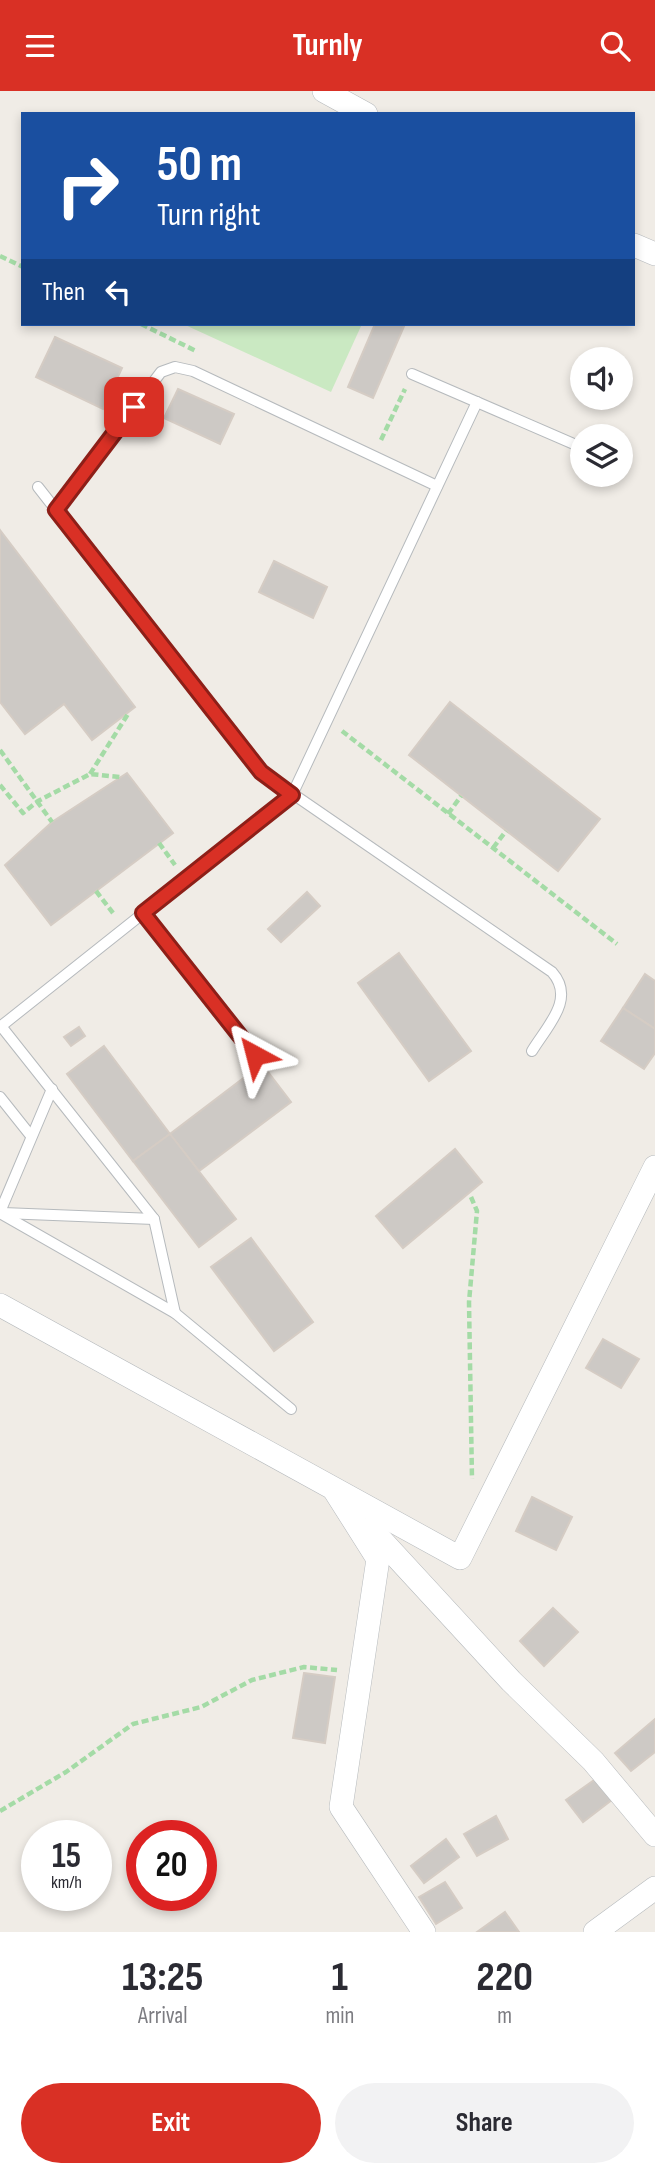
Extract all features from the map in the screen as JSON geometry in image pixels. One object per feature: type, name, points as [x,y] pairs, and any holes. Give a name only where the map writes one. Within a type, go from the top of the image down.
[{"type":"street","points":[[324,91],[362,112]]},
{"type":"street","points":[[635,245],[655,254]]},
{"type":"street","points":[[0,1305],[460,1557],[655,1167]]},
{"type":"street","points":[[333,1488],[378,1559],[341,1807],[424,1932]]},
{"type":"street","points":[[333,1488],[511,1681],[593,1761],[655,1835]]},
{"type":"street","points":[[595,1932],[655,1888]]},
{"type":"lane","points":[[56,510],[155,379],[161,372],[175,367],[193,371],[437,486]]},
{"type":"lane","points":[[412,374],[570,441]]},
{"type":"lane","points":[[175,1313],[154,1219],[1,1026],[292,795],[477,402]]},
{"type":"lane","points":[[38,487],[261,772],[552,972],[561,982],[564,993],[560,1007],[532,1051]]},
{"type":"lane","points":[[143,913],[255,1055]]},
{"type":"lane","points":[[0,1212],[52,1089]]},
{"type":"lane","points":[[0,1097],[31,1136]]},
{"type":"lane","points":[[154,1219],[0,1213],[175,1313],[290,1409]]},
{"type":"path","points":[[0,256],[21,266]]},
{"type":"path","points":[[145,326],[201,353]]},
{"type":"path","points":[[370,435],[382,441],[412,374]]},
{"type":"path","points":[[0,785],[23,813],[38,801],[90,774],[128,714]]},
{"type":"path","points":[[328,720],[617,944]]},
{"type":"path","points":[[0,750],[52,822]]},
{"type":"path","points":[[90,774],[120,777]]},
{"type":"path","points":[[449,814],[461,796]]},
{"type":"path","points":[[493,848],[506,831]]},
{"type":"path","points":[[159,843],[186,879]]},
{"type":"path","points":[[96,891],[124,928]]},
{"type":"path","points":[[471,1197],[477,1211],[469,1302],[471,1476],[484,1509]]},
{"type":"path","points":[[0,1811],[66,1772],[133,1724],[201,1707],[252,1680],[304,1667],[361,1673]]},
{"type":"green space","points":[[187,326],[361,326],[331,392]]},
{"type":"building","points":[[374,326],[404,326],[373,398],[348,387]]},
{"type":"building","points":[[55,337],[122,368],[103,409],[36,377]]},
{"type":"building","points":[[178,389],[234,414],[220,444],[164,418]]},
{"type":"building","points":[[0,530],[135,707],[92,740],[64,704],[25,734],[0,702]]},
{"type":"building","points":[[274,561],[327,587],[313,618],[259,592]]},
{"type":"building","points":[[450,702],[600,819],[558,871],[409,755]]},
{"type":"building","points":[[127,773],[173,833],[51,925],[5,865],[52,822]]},
{"type":"building","points":[[307,892],[320,906],[281,942],[268,929]]},
{"type":"building","points":[[399,953],[471,1051],[429,1081],[358,983]]},
{"type":"building","points":[[645,974],[655,981],[655,1029],[623,1008]]},
{"type":"building","points":[[623,1008],[655,1029],[655,1053],[644,1069],[601,1041]]},
{"type":"building","points":[[79,1027],[85,1036],[71,1046],[64,1037]]},
{"type":"building","points":[[104,1046],[170,1134],[133,1161],[67,1074]]},
{"type":"building","points":[[262,1064],[291,1102],[199,1171],[170,1134]]},
{"type":"building","points":[[170,1134],[236,1219],[199,1247],[133,1161]]},
{"type":"building","points":[[455,1149],[482,1182],[403,1248],[376,1216]]},
{"type":"building","points":[[251,1238],[313,1322],[274,1351],[211,1267]]},
{"type":"building","points":[[603,1339],[639,1359],[621,1388],[586,1368]]},
{"type":"building","points":[[532,1497],[572,1517],[556,1550],[516,1531]]},
{"type":"building","points":[[553,1608],[578,1632],[544,1666],[520,1641]]},
{"type":"building","points":[[304,1673],[335,1677],[325,1743],[293,1738]]},
{"type":"building","points":[[655,1719],[655,1752],[631,1771],[615,1753]]},
{"type":"building","points":[[597,1778],[613,1799],[583,1822],[566,1800]]},
{"type":"building","points":[[496,1816],[508,1839],[477,1856],[464,1834]]},
{"type":"building","points":[[446,1839],[459,1857],[424,1883],[411,1866]]},
{"type":"building","points":[[445,1882],[462,1908],[436,1924],[419,1897]]},
{"type":"building","points":[[505,1912],[519,1932],[477,1932]]},
{"type":"route","points":[[134,407],[56,510],[261,772],[292,795],[143,913],[255,1055]]}]
